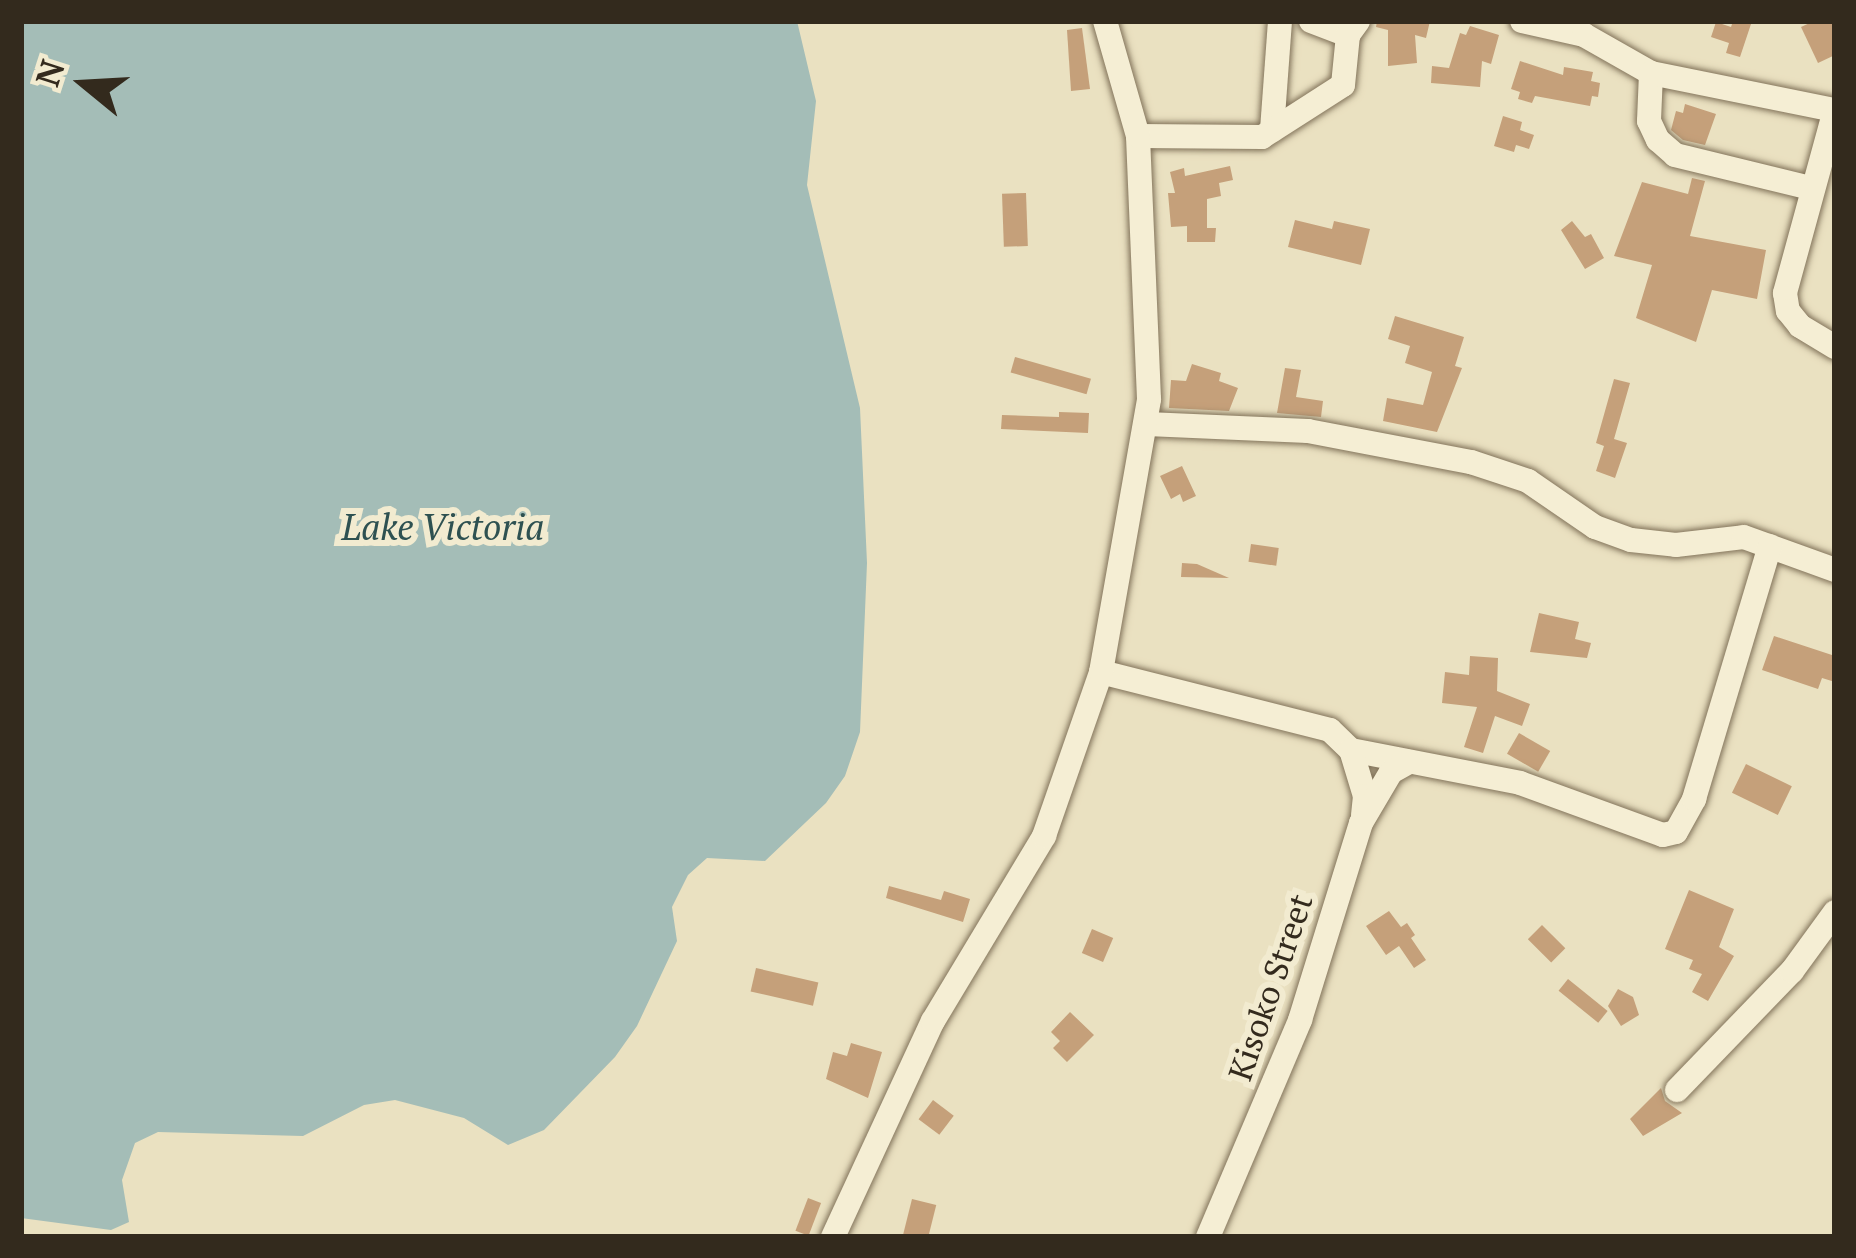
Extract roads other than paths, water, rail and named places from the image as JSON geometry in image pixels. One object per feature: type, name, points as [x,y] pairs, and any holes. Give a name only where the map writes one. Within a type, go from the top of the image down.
[{"type":"street","points":[[833,1237],[933,1021],[1044,836],[1100,672],[1147,424],[1138,136],[1105,21]]},
{"type":"street","points":[[1272,130],[1280,21]]},
{"type":"street","points":[[1138,136],[1250,140],[1343,86],[1353,28],[1311,21]]},
{"type":"street","points":[[1522,21],[1584,34],[1651,74],[1835,110],[1785,293],[1788,311],[1800,326],[1835,347]]},
{"type":"street","points":[[1651,74],[1649,122],[1658,140],[1675,155],[1810,188]]},
{"type":"street","points":[[1147,424],[1308,431],[1472,462],[1528,482],[1595,527],[1631,540],[1676,545],[1744,537],[1835,570]]},
{"type":"street","points":[[1100,672],[1330,730],[1351,750],[1520,783],[1648,830],[1676,832],[1694,799],[1770,546]]},
{"type":"street","name":"Kisoko Street","points":[[1208,1237],[1300,1020],[1361,823],[1366,796],[1351,750]]},
{"type":"street","name":"Kisoko Street","points":[[1361,823],[1391,772],[1409,762]]},
{"type":"street","points":[[1677,1090],[1792,971],[1835,912]]},
{"type":"water","name":"Lake Victoria","points":[[21,21],[797,21],[816,101],[807,185],[860,408],[867,563],[860,732],[845,776],[826,803],[765,861],[707,858],[688,875],[672,907],[677,941],[637,1026],[615,1057],[544,1130],[508,1145],[464,1118],[395,1100],[364,1105],[303,1136],[158,1132],[135,1143],[122,1180],[129,1222],[111,1230],[21,1218]]}]
